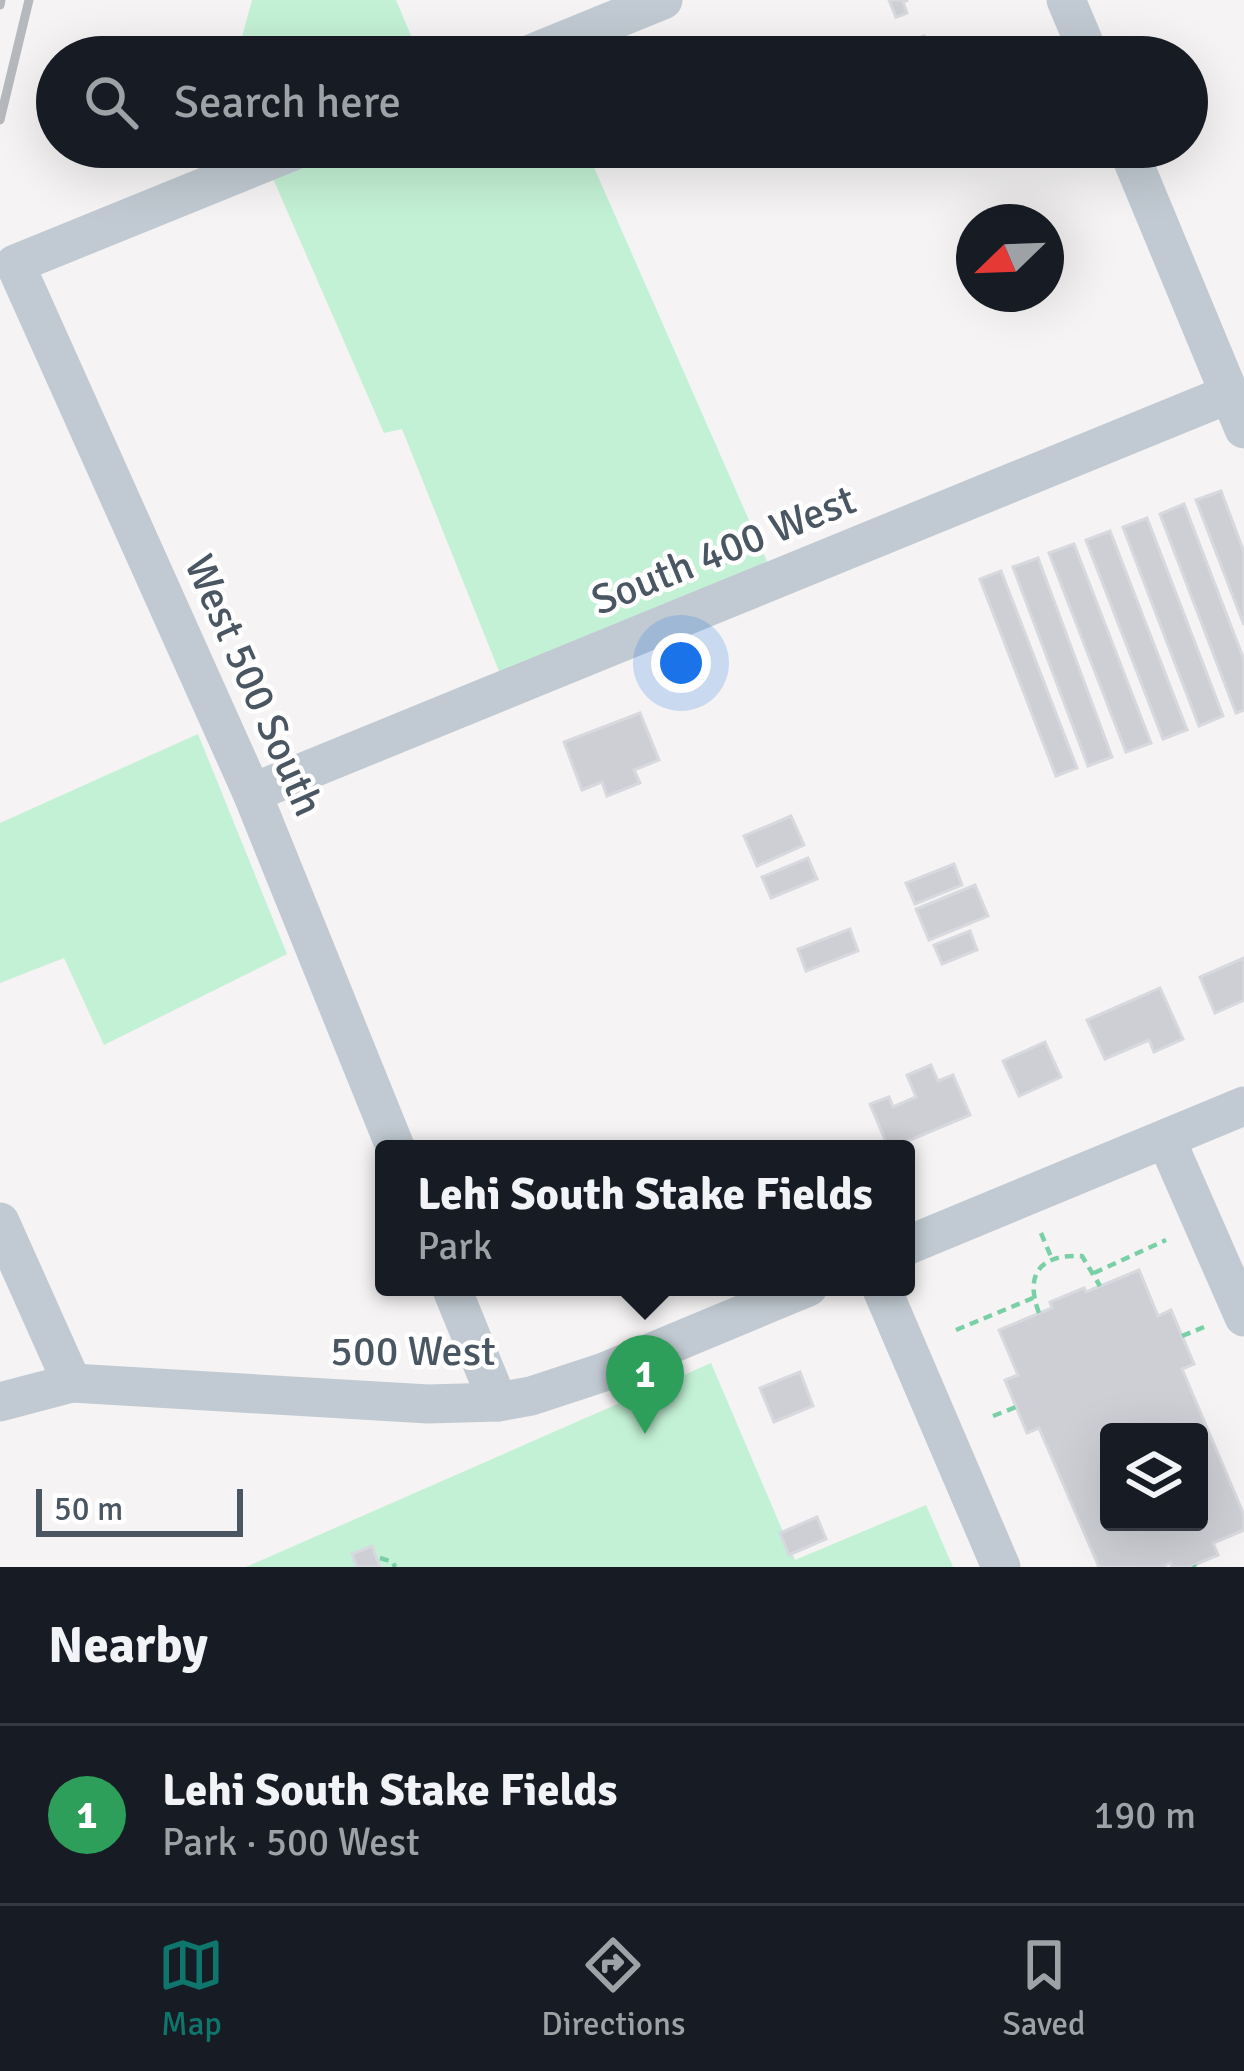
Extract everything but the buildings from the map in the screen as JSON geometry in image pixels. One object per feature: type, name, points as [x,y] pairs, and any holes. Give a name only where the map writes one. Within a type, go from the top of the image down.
[{"type":"street","points":[[575,36],[663,0]]},
{"type":"street","points":[[1066,0],[1081,36]]},
{"type":"street","name":"West 500 South","points":[[251,168],[15,264],[253,793],[392,1140]]},
{"type":"street","points":[[1136,168],[1237,412]]},
{"type":"street","name":"South 400 West","points":[[253,793],[1237,412]]},
{"type":"street","points":[[915,1242],[1244,1106]]},
{"type":"street","points":[[1166,1139],[1244,1317]]},
{"type":"street","points":[[0,1222],[72,1383]]},
{"type":"street","points":[[455,1296],[497,1402]]},
{"type":"street","name":"500 West","points":[[0,1402],[72,1383],[428,1404],[497,1402],[604,1372],[786,1296]]},
{"type":"street","points":[[885,1296],[1001,1567]]},
{"type":"path","points":[[1041,1233],[1052,1258]]},
{"type":"path","points":[[1094,1274],[1166,1240]]},
{"type":"path","points":[[1039,1313],[1035,1276],[1052,1258],[1082,1256],[1100,1286]]},
{"type":"path","points":[[956,1330],[1034,1298]]},
{"type":"path","points":[[1182,1336],[1204,1327]]},
{"type":"path","points":[[993,1416],[1016,1407]]},
{"type":"path","points":[[380,1558],[395,1567]]},
{"type":"green space","points":[[252,0],[396,0],[411,36],[242,36]]},
{"type":"green space","points":[[286,168],[594,168],[770,568],[501,676],[402,429],[384,433],[271,174]]},
{"type":"green space","points":[[198,734],[287,954],[104,1045],[64,958],[0,983],[0,823]]},
{"type":"green space","points":[[711,1363],[795,1560],[926,1505],[953,1567],[246,1567]]},
{"type":"railway","points":[[0,5],[1,0]]},
{"type":"railway","points":[[0,120],[29,0]]},
{"type":"place","name":"Lehi South Stake Fields","points":[[645,1434]]}]
